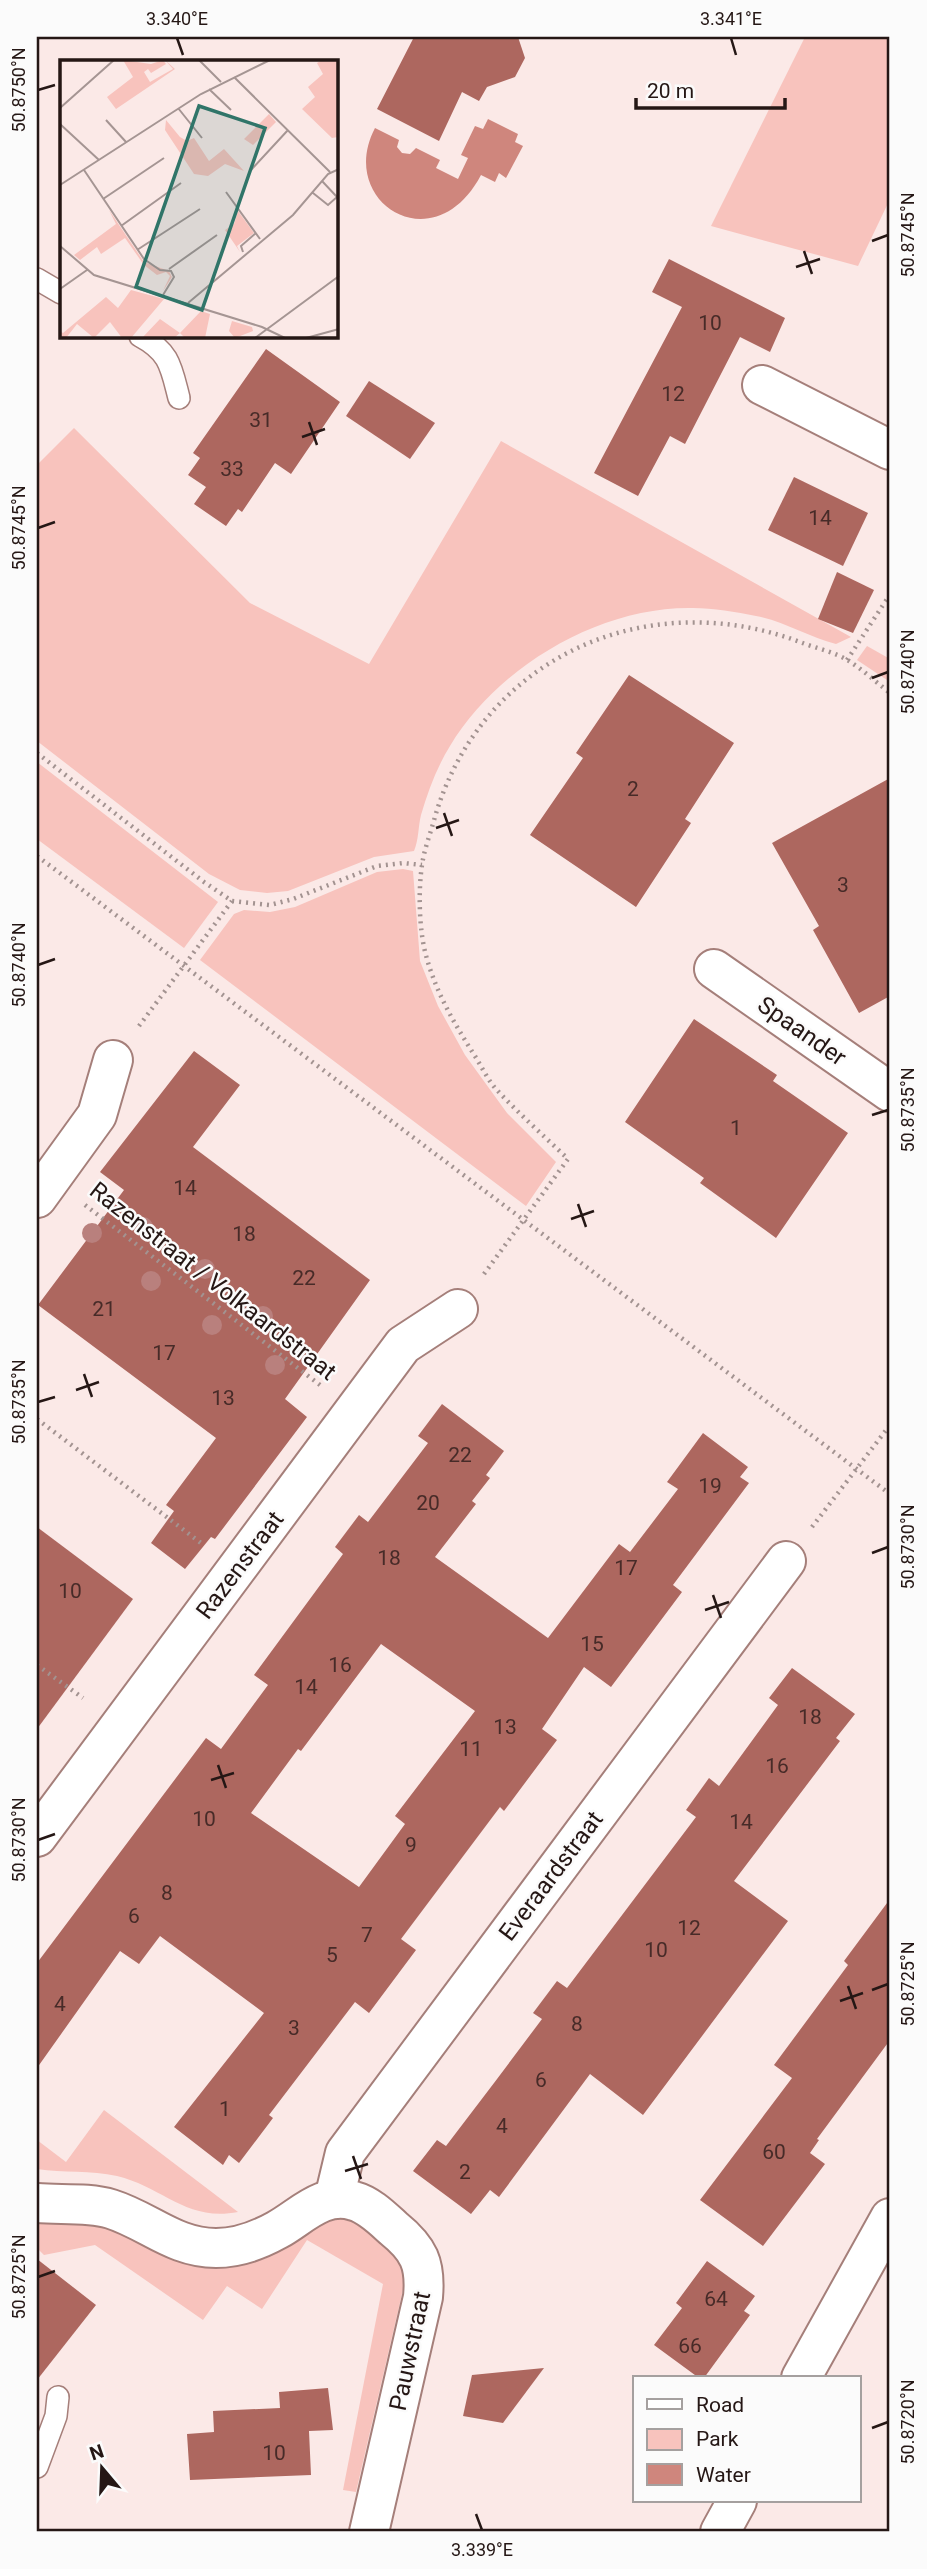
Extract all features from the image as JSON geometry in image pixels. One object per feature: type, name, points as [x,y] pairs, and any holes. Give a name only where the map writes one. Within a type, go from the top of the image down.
[{"type":"street","points":[[762,386],[890,450]]},
{"type":"street","name":"Spaander","points":[[714,970],[890,1092]]},
{"type":"street","points":[[44,1188],[97,1115],[113,1060]]},
{"type":"street","name":"Razenstraat","points":[[37,1837],[403,1345],[458,1309]]},
{"type":"street","name":"Everaardstraat","points":[[334,2199],[345,2152],[786,1561]]},
{"type":"street","points":[[37,2203],[110,2209],[134,2218],[174,2240],[217,2248],[260,2239],[279,2230],[314,2205],[334,2199]]},
{"type":"street","name":"Pauwstraat","points":[[334,2199],[353,2200],[371,2210],[403,2236],[418,2255],[425,2278],[423,2297],[369,2532]]},
{"type":"street","points":[[803,2376],[890,2218]]},
{"type":"street","points":[[720,2532],[736,2502]]},
{"type":"lane","points":[[37,279],[60,292]]},
{"type":"lane","points":[[144,338],[157,345],[170,362],[179,398]]},
{"type":"lane","points":[[37,2467],[56,2416],[58,2397]]},
{"type":"path","points":[[847,660],[887,599],[890,599]]},
{"type":"path","points":[[458,1309],[568,1159],[495,1087],[442,1003],[426,958],[421,923],[422,864],[442,791],[465,746],[488,715],[525,679],[563,655],[610,634],[669,623],[704,622],[750,626],[847,660],[890,693]]},
{"type":"path","points":[[37,753],[232,901],[270,905],[293,899],[377,866],[422,864]]},
{"type":"path","points":[[37,856],[890,1494]]},
{"type":"path","points":[[113,1060],[232,901]]},
{"type":"path","name":"Razenstraat / Volkaardstraat","points":[[44,1188],[354,1411]]},
{"type":"path","points":[[37,1419],[236,1570]]},
{"type":"path","points":[[786,1561],[890,1425]]},
{"type":"path","points":[[37,1665],[120,1726]]},
{"type":"green space","points":[[805,37],[890,37],[890,199],[858,266],[711,226]]},
{"type":"green space","points":[[74,428],[250,603],[369,664],[501,441],[851,637],[836,644],[766,618],[701,608],[658,610],[622,618],[588,630],[523,667],[470,717],[450,746],[433,779],[421,815],[414,851],[374,857],[288,891],[267,893],[240,890],[209,874],[37,741],[37,465]]},
{"type":"green space","points":[[867,646],[890,659],[890,682],[857,660]]},
{"type":"green space","points":[[37,762],[218,902],[184,948],[37,839]]},
{"type":"green space","points":[[403,869],[413,871],[420,961],[438,1006],[465,1055],[507,1113],[556,1162],[526,1206],[200,960],[234,914],[244,910],[270,912],[295,907],[377,872]]},
{"type":"green space","points":[[104,2110],[238,2212],[220,2214],[189,2208],[117,2176],[37,2169],[37,2140],[66,2162]]},
{"type":"green space","points":[[342,2217],[359,2224],[386,2242],[399,2257],[405,2275],[356,2492],[343,2490],[383,2284],[307,2240],[262,2309],[227,2286],[203,2320],[95,2245],[44,2255],[37,2248],[37,2222],[99,2226],[121,2233],[182,2263],[220,2267],[264,2259],[293,2243],[312,2226]]},
{"type":"water","points":[[488,119],[518,134],[515,142],[523,146],[506,178],[499,173],[495,182],[481,175],[461,202],[439,216],[417,219],[396,213],[379,199],[368,179],[366,155],[375,128],[399,140],[397,147],[402,153],[410,154],[416,148],[440,160],[436,168],[458,179],[468,158],[461,155],[475,126],[483,129]]},
{"type":"building","points":[[414,37],[518,37],[525,58],[515,77],[487,87],[479,101],[462,92],[439,141],[377,109]]},
{"type":"building","points":[[669,259],[785,318],[770,352],[740,337],[685,444],[670,436],[638,496],[594,473],[682,307],[652,292]]},
{"type":"building","points":[[266,349],[340,402],[291,474],[275,463],[242,512],[238,509],[226,526],[194,504],[206,487],[188,475],[200,458],[193,453]]},
{"type":"building","points":[[369,381],[435,423],[410,459],[346,416]]},
{"type":"building","points":[[794,477],[868,513],[843,566],[768,530]]},
{"type":"building","points":[[837,572],[874,590],[853,633],[818,619]]},
{"type":"building","points":[[629,675],[734,743],[685,819],[691,823],[636,907],[530,835],[583,758],[576,753]]},
{"type":"building","points":[[890,778],[890,996],[859,1013],[813,930],[819,926],[772,843]]},
{"type":"building","points":[[694,1019],[777,1075],[773,1081],[848,1133],[776,1238],[700,1183],[704,1178],[625,1122]]},
{"type":"building","points":[[194,1051],[240,1085],[193,1147],[370,1280],[285,1399],[307,1417],[215,1539],[211,1537],[185,1569],[151,1543],[174,1511],[166,1505],[216,1438],[38,1305],[124,1190],[100,1172]]},
{"type":"building","points":[[442,1404],[504,1451],[486,1475],[490,1478],[472,1501],[476,1504],[435,1557],[548,1638],[619,1544],[630,1552],[678,1489],[667,1482],[703,1433],[748,1467],[740,1477],[749,1483],[673,1585],[682,1592],[611,1687],[584,1667],[542,1729],[557,1740],[504,1811],[500,1807],[401,1939],[416,1950],[369,2013],[355,2002],[269,2115],[273,2118],[239,2163],[229,2155],[223,2165],[174,2127],[264,2013],[160,1936],[139,1964],[120,1951],[37,2068],[37,1963],[206,1738],[221,1749],[268,1685],[254,1675],[343,1554],[335,1547],[359,1515],[368,1522],[428,1443],[418,1436]],"holes":[[[381,1644],[475,1711],[395,1816],[405,1824],[359,1887],[251,1813]]]},
{"type":"building","points":[[37,1527],[133,1599],[37,1729]]},
{"type":"building","points":[[792,1668],[855,1714],[836,1738],[840,1741],[734,1881],[788,1921],[643,2115],[590,2074],[499,2197],[490,2190],[471,2214],[413,2171],[437,2140],[446,2146],[542,2019],[533,2013],[557,1981],[567,1988],[696,1817],[686,1810],[709,1778],[719,1786],[778,1705],[769,1698]]},
{"type":"building","points":[[890,1899],[890,2040],[817,2139],[819,2140],[810,2153],[825,2164],[763,2246],[700,2200],[792,2078],[774,2065],[848,1965],[844,1961]]},
{"type":"building","points":[[37,2259],[96,2305],[37,2380]]},
{"type":"building","points":[[707,2261],[755,2296],[744,2311],[750,2315],[705,2376],[696,2376],[654,2345],[682,2308],[676,2303]]},
{"type":"building","points":[[544,2368],[503,2423],[463,2416],[472,2375]]},
{"type":"building","points":[[328,2388],[333,2430],[309,2431],[311,2475],[190,2480],[187,2434],[214,2432],[213,2411],[280,2408],[279,2392]]}]
